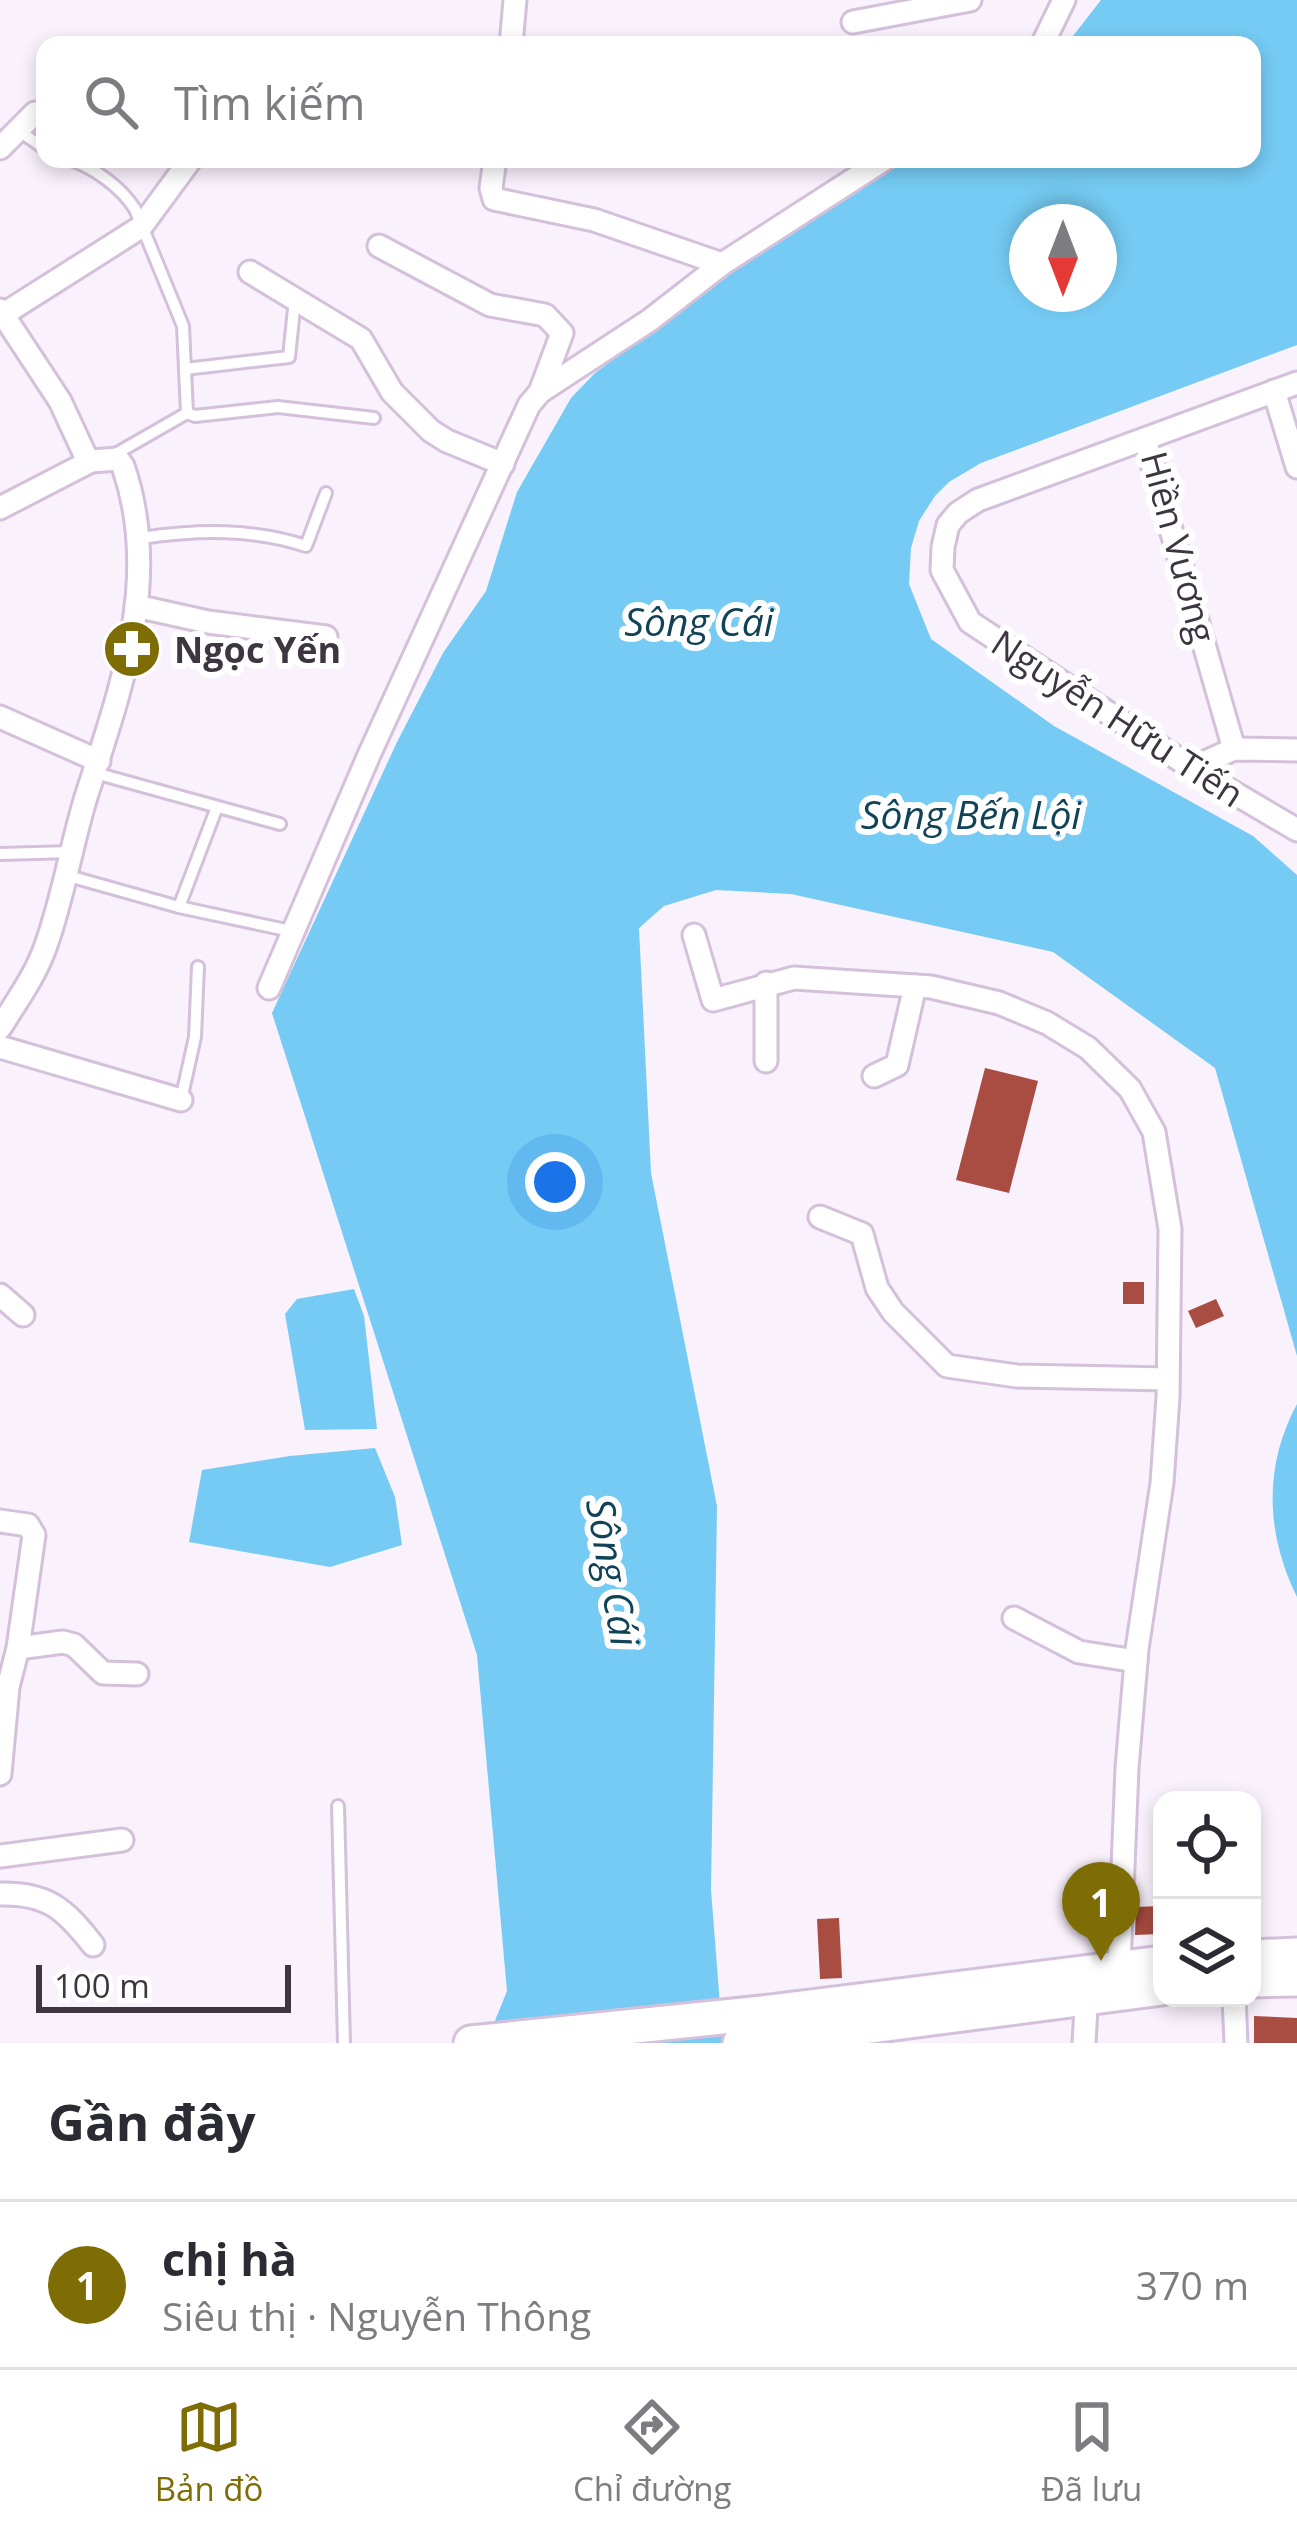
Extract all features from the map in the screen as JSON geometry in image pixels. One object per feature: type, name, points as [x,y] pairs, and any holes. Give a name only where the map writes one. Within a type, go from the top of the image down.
[{"type":"main road","points":[[1261,1957],[1297,1955]]},
{"type":"main road","points":[[471,2043],[828,2019],[1153,1965]]},
{"type":"main road","points":[[1097,1978],[1153,1987]]},
{"type":"main road","points":[[1261,1980],[1297,1978]]},
{"type":"main road","points":[[740,2043],[828,2019]]},
{"type":"street","points":[[512,36],[515,0]]},
{"type":"street","points":[[854,22],[970,0]]},
{"type":"street","points":[[1046,36],[1064,0]]},
{"type":"street","points":[[0,148],[35,113]]},
{"type":"street","points":[[0,1028],[45,950],[128,653],[141,538],[123,466],[83,452],[60,401],[2,312],[141,227],[184,168]]},
{"type":"street","points":[[494,168],[494,200],[594,220],[722,264]]},
{"type":"street","points":[[268,988],[529,405],[540,392],[650,320],[722,264],[871,168]]},
{"type":"street","points":[[379,246],[490,305],[545,315],[558,326],[561,343],[540,392]]},
{"type":"street","points":[[250,272],[361,339],[392,392],[431,431],[503,464]]},
{"type":"street","name":"Hiền Vương","points":[[1234,749],[1145,439],[1297,382]]},
{"type":"street","points":[[1274,392],[1297,467]]},
{"type":"street","name":"Nguyễn Hữu Tiến","points":[[1145,439],[978,500],[948,525],[942,570],[970,622],[1297,830]]},
{"type":"street","points":[[0,508],[100,459]]},
{"type":"street","points":[[136,606],[208,622],[326,637]]},
{"type":"street","points":[[0,717],[97,767]]},
{"type":"street","points":[[1192,767],[1234,749],[1297,750]]},
{"type":"street","points":[[694,935],[713,1000],[794,978],[915,986],[976,996],[1047,1023],[1088,1048],[1130,1089],[1157,1143],[1170,1229],[1162,1483],[1136,1661],[1126,1783],[1084,2043]]},
{"type":"street","points":[[766,983],[766,1061]]},
{"type":"street","points":[[874,1076],[897,1065],[915,986]]},
{"type":"street","points":[[0,1047],[182,1100]]},
{"type":"street","points":[[820,1217],[862,1234],[878,1288],[893,1312],[947,1366],[1017,1376],[1168,1378]]},
{"type":"street","points":[[0,1295],[23,1315]]},
{"type":"street","points":[[0,1521],[28,1525],[34,1535],[8,1687],[0,1774]]},
{"type":"street","points":[[1014,1618],[1079,1652],[1136,1661]]},
{"type":"street","points":[[18,1648],[63,1642],[74,1645],[103,1673],[137,1674]]},
{"type":"street","points":[[0,1856],[122,1840]]},
{"type":"street","points":[[0,1894],[40,1897],[93,1945]]},
{"type":"street","points":[[1234,2007],[1236,2043]]},
{"type":"lane","points":[[19,130],[36,142]]},
{"type":"lane","points":[[88,168],[128,198],[183,326],[187,413]]},
{"type":"lane","points":[[185,369],[289,357],[295,299]]},
{"type":"lane","points":[[100,459],[187,413],[278,407],[374,418]]},
{"type":"lane","points":[[141,538],[186,531],[270,534],[306,546],[326,493]]},
{"type":"lane","points":[[97,767],[280,824]]},
{"type":"lane","points":[[179,908],[217,807]]},
{"type":"lane","points":[[0,854],[72,852]]},
{"type":"lane","points":[[65,875],[179,908],[292,931]]},
{"type":"lane","points":[[182,1100],[195,1037],[198,967]]},
{"type":"lane","points":[[338,1806],[344,2043]]},
{"type":"water","name":"Sông Cái","points":[[1101,0],[1297,0],[1297,345],[981,463],[949,482],[919,521],[911,548],[909,584],[931,639],[1054,726],[1253,836],[1297,875],[1297,1356],[1215,1068],[1053,952],[791,894],[716,890],[664,906],[639,928],[651,1173],[717,1506],[711,1890],[723,2043],[486,2043],[507,1991],[477,1655],[272,1013],[397,742],[443,653],[486,591],[517,492],[571,398],[595,373],[841,192],[882,168],[1261,168],[1261,36],[1073,36]]},
{"type":"water","points":[[354,1289],[364,1316],[377,1429],[305,1430],[285,1314],[297,1299]]},
{"type":"water","points":[[1297,1404],[1297,1597],[1279,1549],[1273,1500],[1278,1452]]},
{"type":"water","points":[[375,1448],[395,1497],[402,1545],[330,1567],[189,1542],[202,1470]]},
{"type":"building","points":[[985,1068],[1038,1081],[1009,1193],[956,1180]]},
{"type":"building","points":[[1123,1282],[1144,1282],[1144,1304],[1123,1304]]},
{"type":"building","points":[[1216,1299],[1224,1316],[1196,1328],[1188,1311]]},
{"type":"building","points":[[1153,1906],[1153,1934],[1135,1935],[1136,1907]]},
{"type":"building","points":[[839,1918],[842,1978],[820,1979],[817,1919]]},
{"type":"building","points":[[1254,2016],[1297,2018],[1297,2043],[1254,2043]]},
{"type":"place","name":"Ngọc Yến","points":[[132,649]]},
{"type":"place","name":"chị hà","points":[[1101,1961]]},
{"type":"water label","name":"Sông Bến Lội","points":[[971,813]]}]
